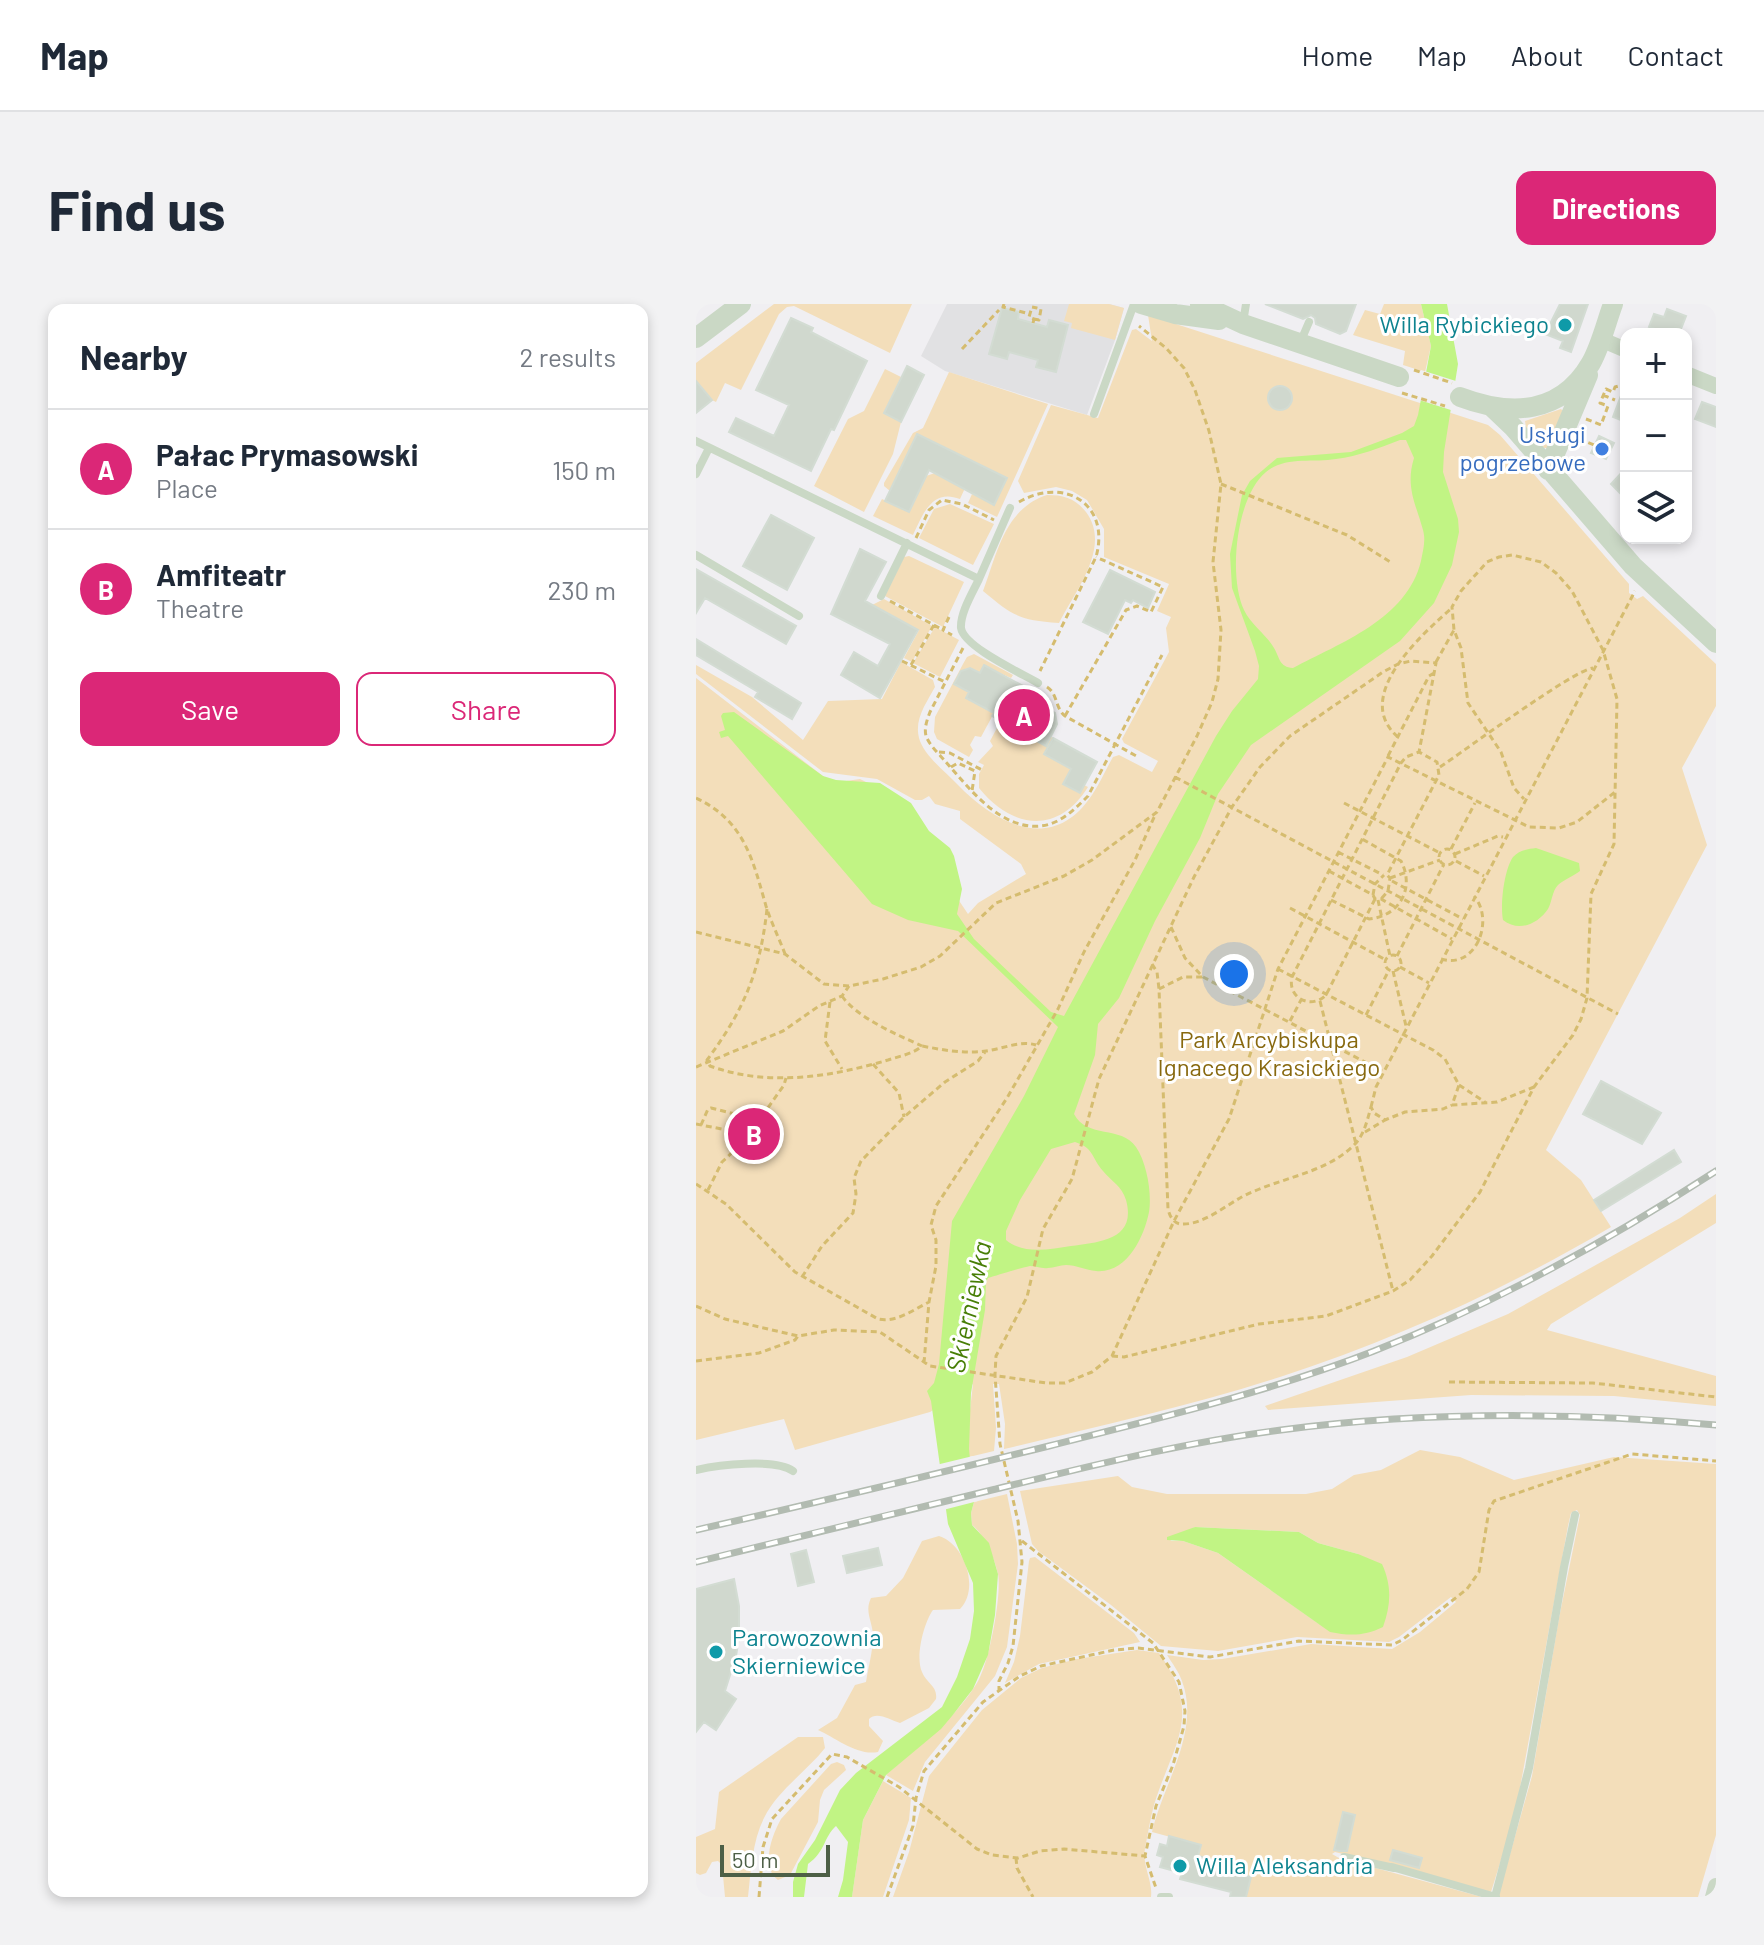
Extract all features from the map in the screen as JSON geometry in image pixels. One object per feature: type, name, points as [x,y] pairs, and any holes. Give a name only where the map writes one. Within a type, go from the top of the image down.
[{"type":"street","points":[[696,338],[741,304]]},
{"type":"street","points":[[1200,304],[1244,314],[1299,344],[1399,378]]},
{"type":"street","points":[[1548,470],[1613,304]]},
{"type":"street","points":[[1135,312],[1244,314]]},
{"type":"street","points":[[1600,339],[1620,347]]},
{"type":"street","points":[[1459,398],[1492,407],[1521,410],[1557,397],[1574,386],[1593,360]]},
{"type":"street","points":[[1692,376],[1716,386]]},
{"type":"street","points":[[1492,407],[1633,566],[1716,643]]},
{"type":"street","points":[[1713,1897],[1716,1886]]},
{"type":"lane","points":[[1094,414],[1135,312],[1134,304]]},
{"type":"lane","points":[[1299,344],[1309,322]]},
{"type":"lane","points":[[696,441],[979,579]]},
{"type":"lane","points":[[696,474],[709,448]]},
{"type":"lane","points":[[1010,508],[961,627],[965,638],[977,648],[1039,680]]},
{"type":"lane","points":[[881,596],[907,543]]},
{"type":"lane","points":[[696,555],[799,616]]},
{"type":"lane","points":[[696,1470],[717,1466],[777,1464],[793,1471]]},
{"type":"lane","points":[[1344,1857],[1496,1897],[1532,1756],[1575,1515]]},
{"type":"lane","points":[[1161,1897],[1169,1897]]},
{"type":"path","points":[[1004,304],[1003,307],[1030,314]]},
{"type":"path","points":[[1032,307],[1041,309],[1039,320],[1034,321],[1030,314],[1032,307]]},
{"type":"path","points":[[962,349],[999,310]]},
{"type":"path","points":[[924,1363],[929,1302],[936,1266],[936,1240],[931,1225],[936,1206],[1007,1098],[1058,1009],[1212,702],[1218,679],[1221,630],[1213,562],[1221,484],[1209,431],[1184,368],[1135,312]]},
{"type":"path","points":[[1399,378],[1459,398]]},
{"type":"path","points":[[1399,378],[1459,398]]},
{"type":"path","points":[[1584,419],[1601,425],[1608,406],[1600,403],[1606,389],[1613,392],[1620,386]]},
{"type":"path","points":[[1603,396],[1615,400]]},
{"type":"path","points":[[1577,438],[1594,445]]},
{"type":"path","points":[[1221,484],[1347,535],[1392,563]]},
{"type":"path","points":[[916,538],[929,510],[942,500],[962,504],[997,521],[1024,499]]},
{"type":"path","points":[[1112,1356],[1124,1357],[1259,1324],[1326,1316],[1393,1291],[1421,1268],[1480,1192],[1534,1087],[1573,1035],[1587,998],[1591,894],[1614,844],[1617,699],[1603,650],[1583,608],[1556,573],[1541,562],[1524,556],[1499,557],[1487,562],[1461,591],[1452,607],[1398,664],[1386,688],[1382,707],[1386,724],[1398,737]]},
{"type":"path","points":[[1065,716],[1126,610],[1137,606],[1151,612],[1163,587],[1096,557]]},
{"type":"path","points":[[1174,1221],[1187,1224],[1211,1215],[1270,1184],[1333,1161],[1356,1143],[1362,1134],[1383,1072],[1406,1026],[1637,587]]},
{"type":"path","points":[[881,596],[955,636]]},
{"type":"path","points":[[943,630],[955,606]]},
{"type":"path","points":[[1452,607],[1468,703],[1501,752],[1514,788],[1524,799]]},
{"type":"path","points":[[911,665],[934,625]]},
{"type":"path","points":[[1419,752],[1436,663],[1454,630]]},
{"type":"path","points":[[1043,826],[1075,809],[1088,796],[1162,655]]},
{"type":"path","points":[[902,661],[945,682]]},
{"type":"path","points":[[999,1692],[999,1681],[1013,1646],[1019,1605],[1022,1541],[1000,1444],[995,1375],[999,1348],[1021,1312],[1047,1221],[1072,1179],[1099,1079],[1151,964],[1232,807],[1260,767],[1290,736],[1338,701],[1398,664],[1411,661],[1436,663]]},
{"type":"path","points":[[1439,768],[1586,668],[1593,668]]},
{"type":"path","points":[[696,1306],[725,1319],[798,1336],[834,1330],[880,1332],[930,1366],[1057,1384],[1092,1372],[1112,1356],[1174,1221],[1229,1119],[1278,969],[1429,676],[1434,673]]},
{"type":"path","points":[[1039,680],[1054,692],[1057,707],[1065,716],[1138,757]]},
{"type":"path","points":[[1301,1000],[1291,986],[1292,977],[1401,763],[1406,757],[1419,752],[1433,758],[1439,768],[1436,782],[1388,877],[1388,891]]},
{"type":"path","points":[[938,753],[950,753],[982,770]]},
{"type":"path","points":[[1388,757],[1529,827],[1567,826],[1586,816],[1615,792]]},
{"type":"path","points":[[950,767],[958,763],[971,765]]},
{"type":"path","points":[[971,765],[976,774],[972,791]]},
{"type":"path","points":[[1175,777],[1618,1014]]},
{"type":"path","points":[[696,798],[717,812],[742,839],[758,870],[767,909],[785,954]]},
{"type":"path","points":[[1454,861],[1453,852],[1476,802]]},
{"type":"path","points":[[1344,803],[1440,853],[1453,852],[1498,836],[1504,837]]},
{"type":"path","points":[[696,932],[785,954],[817,981],[833,986],[849,986],[921,967],[952,946],[1003,899],[1064,876],[1092,860],[1157,812]]},
{"type":"path","points":[[1331,900],[1365,918],[1381,918],[1397,908],[1402,899],[1406,872],[1397,857],[1362,839]]},
{"type":"path","points":[[1338,852],[1463,919]]},
{"type":"path","points":[[1397,956],[1442,862],[1440,853]]},
{"type":"path","points":[[1454,861],[1484,876]]},
{"type":"path","points":[[1375,884],[1388,877],[1454,861]]},
{"type":"path","points":[[1329,871],[1452,939]]},
{"type":"path","points":[[1375,884],[1388,958],[1385,964],[1391,970],[1406,1026]]},
{"type":"path","points":[[1301,1000],[1320,1001],[1326,995],[1365,918],[1377,898],[1388,891]]},
{"type":"path","points":[[1441,959],[1456,960],[1467,955],[1479,940],[1483,914],[1474,896]]},
{"type":"path","points":[[1290,908],[1388,958],[1397,956]]},
{"type":"path","points":[[707,1064],[744,1003],[756,972],[767,909]]},
{"type":"path","points":[[1171,927],[1185,958],[1203,977],[1383,1072]]},
{"type":"path","points":[[1397,956],[1401,960],[1400,967]]},
{"type":"path","points":[[1151,964],[1157,972],[1159,989],[1168,1209],[1174,1221]]},
{"type":"path","points":[[1366,1015],[1391,970],[1400,967],[1429,983]]},
{"type":"path","points":[[1278,969],[1445,1059],[1459,1085],[1485,1102]]},
{"type":"path","points":[[1159,989],[1183,977],[1203,977]]},
{"type":"path","points":[[696,1067],[783,1031],[819,1006],[842,996],[849,986]]},
{"type":"path","points":[[842,996],[852,1007],[892,1033],[922,1046],[951,1052],[985,1052],[1018,1044],[1036,1045]]},
{"type":"path","points":[[1290,1022],[1301,1000]]},
{"type":"path","points":[[1320,1001],[1393,1291]]},
{"type":"path","points":[[830,1002],[825,1041],[843,1070]]},
{"type":"path","points":[[707,1064],[722,1070],[786,1078],[828,1075],[913,1053],[922,1046]]},
{"type":"path","points":[[802,1277],[822,1246],[853,1213],[857,1167],[926,1097],[978,1061],[985,1052]]},
{"type":"path","points":[[873,1064],[899,1093],[904,1117]]},
{"type":"path","points":[[708,1190],[722,1162],[738,1147],[737,1132],[745,1123],[760,1119],[786,1078]]},
{"type":"path","points":[[1452,1105],[1459,1085]]},
{"type":"path","points":[[1362,1134],[1405,1112],[1497,1102],[1534,1087]]},
{"type":"path","points":[[1371,1107],[1385,1120]]},
{"type":"path","points":[[737,1132],[698,1124],[711,1108],[735,1114],[745,1123]]},
{"type":"path","points":[[696,1184],[708,1190],[802,1277],[883,1321],[902,1316],[929,1302]]},
{"type":"path","points":[[880,1332],[883,1321]]},
{"type":"path","points":[[696,1361],[759,1353],[795,1340],[798,1336]]},
{"type":"path","points":[[1449,1382],[1593,1383],[1716,1397]]},
{"type":"path","points":[[887,1897],[913,1826],[916,1798],[927,1766],[983,1702],[1020,1676],[1053,1663],[1138,1648],[1210,1657],[1299,1641],[1392,1645],[1467,1589],[1479,1572],[1489,1510],[1494,1501],[1632,1454],[1716,1461]]},
{"type":"path","points":[[1022,1541],[1161,1651],[1179,1682],[1185,1711],[1176,1755],[1156,1806],[1145,1856],[1149,1874],[1161,1897]]},
{"type":"path","points":[[759,1897],[763,1847],[772,1819],[832,1754],[847,1757],[899,1787],[977,1849],[992,1855],[1016,1858],[1040,1851],[1064,1849],[1145,1856]]},
{"type":"path","points":[[1016,1858],[1017,1868],[1033,1897]]},
{"type":"shaded area","points":[[947,304],[1109,304],[1124,308],[1087,415],[945,371],[921,356]]},
{"type":"green space","points":[[774,304],[912,304],[890,353],[794,306],[787,307],[779,314],[741,390],[725,383],[716,402],[712,400],[696,381],[696,363]]},
{"type":"green space","points":[[1069,304],[1109,304],[1124,308],[1115,340],[1071,328],[1072,323],[1064,321]]},
{"type":"green space","points":[[1384,304],[1421,304],[1431,346],[1425,372],[1403,365],[1405,351],[1353,335],[1365,310],[1380,314]]},
{"type":"green space","name":"Park Arcybiskupa Ignacego Krasickiego","points":[[1148,315],[1488,425],[1629,584],[1629,593],[1637,599],[1643,596],[1716,664],[1716,706],[1682,768],[1707,845],[1546,1150],[1581,1180],[1611,1227],[1491,1292],[1323,1362],[1143,1416],[1004,1449],[1005,1424],[999,1384],[993,1384],[994,1451],[969,1457],[973,1384],[930,1412],[795,1450],[784,1419],[696,1440],[696,678],[832,783],[860,779],[886,792],[968,914],[978,903],[1026,874],[1021,864],[960,819],[960,811],[935,804],[929,796],[915,800],[877,779],[823,772],[696,674],[696,665],[752,697],[803,740],[828,701],[882,699],[901,662],[933,680],[935,687],[918,724],[919,738],[926,751],[973,799],[990,812],[1025,827],[1043,828],[1060,824],[1077,813],[1092,795],[1113,757],[1119,755],[1152,772],[1158,761],[1122,739],[1169,652],[1166,628],[1171,617],[1157,611],[1169,584],[1104,557],[1104,529],[1087,500],[1072,491],[1056,487],[1024,493],[1018,481],[1051,405],[1098,418],[1132,330],[1136,329],[1152,341]]},
{"type":"green space","points":[[885,369],[901,377],[884,412],[901,422],[893,454],[864,512],[814,486],[848,419],[864,411]]},
{"type":"green space","points":[[949,372],[1048,404],[997,517],[968,503],[972,494],[994,504],[917,435],[890,491],[884,486],[913,433],[923,428]]},
{"type":"green space","points":[[1561,409],[1563,411],[1547,448],[1544,448],[1526,428],[1525,421]]},
{"type":"green space","points":[[935,473],[965,488],[960,499],[942,497],[935,500],[913,535],[873,516],[882,499],[909,512],[926,476]]},
{"type":"green space","points":[[1047,495],[1078,503],[1093,526],[1095,540],[1088,569],[1059,623],[1017,615],[983,591],[998,548],[1012,522],[1032,502]]},
{"type":"green space","points":[[950,504],[994,524],[973,565],[919,538],[934,509]]},
{"type":"green space","points":[[909,556],[964,582],[943,627],[885,596],[904,557]]},
{"type":"green space","points":[[884,599],[932,626],[912,662],[904,658],[919,630],[872,605]]},
{"type":"green space","points":[[935,627],[959,640],[940,677],[913,663]]},
{"type":"green space","points":[[974,654],[1013,675],[1011,678],[984,666],[980,673],[970,668],[959,674],[954,684],[970,690],[966,698],[994,713],[981,737],[975,736],[969,757],[937,739],[934,732],[935,717],[967,657]]},
{"type":"green space","points":[[1003,717],[1012,727],[1029,736],[1043,733],[1053,738],[1044,754],[1071,769],[1064,784],[1079,793],[1084,785],[1088,787],[1076,803],[1063,813],[1035,821],[1020,818],[992,802],[979,788],[979,774],[984,765],[978,762],[993,746],[990,741]]},
{"type":"green space","points":[[1716,1194],[1716,1223],[1551,1324],[1547,1330],[1716,1376],[1716,1406],[1614,1396],[1471,1395],[1268,1410],[1265,1406],[1407,1357],[1508,1314],[1680,1218]]},
{"type":"green space","points":[[1420,1450],[1460,1457],[1514,1480],[1614,1457],[1716,1464],[1716,1835],[1698,1897],[1498,1897],[1532,1776],[1580,1515],[1577,1510],[1571,1513],[1568,1526],[1515,1815],[1491,1892],[1335,1852],[1332,1854],[1339,1858],[1482,1897],[1246,1897],[1251,1877],[1228,1871],[1229,1864],[1208,1858],[1195,1866],[1200,1845],[1152,1832],[1184,1739],[1187,1719],[1187,1700],[1182,1681],[1167,1655],[1222,1659],[1311,1644],[1392,1649],[1420,1632],[1456,1602],[1451,1597],[1389,1642],[1297,1637],[1218,1651],[1161,1646],[1038,1551],[1032,1544],[1020,1491],[1118,1476],[1132,1487],[1167,1494],[1306,1494],[1332,1489],[1354,1475],[1381,1470]],"holes":[[[1195,1527],[1299,1532],[1318,1543],[1358,1554],[1319,1624],[1218,1553],[1183,1541],[1170,1541]]]},
{"type":"green space","points":[[1007,1494],[1018,1564],[1007,1647],[995,1676],[925,1762],[913,1791],[886,1775],[947,1721],[982,1674],[994,1629],[999,1584],[994,1561],[985,1541],[972,1525],[971,1513],[974,1502]]},
{"type":"green space","points":[[939,1536],[956,1548],[962,1557],[967,1568],[969,1590],[960,1609],[933,1610],[924,1631],[920,1666],[935,1691],[936,1699],[929,1708],[900,1723],[880,1716],[872,1717],[869,1726],[883,1741],[878,1752],[855,1749],[818,1730],[837,1718],[855,1685],[866,1682],[873,1642],[868,1608],[871,1598],[886,1596],[903,1578],[922,1541]]},
{"type":"green space","points":[[1035,1557],[1134,1633],[1140,1642],[1039,1664],[1005,1683],[1020,1636],[1029,1561]]},
{"type":"green space","points":[[1137,1650],[1159,1653],[1180,1695],[1182,1712],[1176,1746],[1154,1805],[1145,1848],[1151,1897],[893,1897],[909,1852],[929,1776],[982,1710],[1021,1678],[1042,1668]]},
{"type":"green space","points":[[798,1737],[823,1737],[825,1748],[776,1799],[764,1818],[754,1847],[748,1897],[725,1897],[722,1865],[718,1861],[712,1862],[706,1873],[696,1873],[696,1837],[715,1829],[719,1792]]},
{"type":"green space","points":[[837,1762],[844,1765],[846,1770],[824,1790],[818,1822],[790,1875],[778,1880],[770,1867],[769,1851],[781,1819],[831,1764]]},
{"type":"green space","points":[[883,1781],[911,1798],[909,1820],[883,1897],[852,1897],[863,1820]]},
{"type":"water","name":"Skierniewka","points":[[1421,304],[1447,304],[1458,364],[1443,472],[1458,519],[1459,532],[1452,565],[1434,603],[1400,641],[1251,745],[1218,794],[1200,838],[1155,921],[1119,998],[1098,1024],[1095,1055],[1074,1114],[1087,1127],[1122,1136],[1136,1147],[1146,1170],[1149,1188],[1150,1205],[1143,1232],[1125,1260],[1107,1270],[1066,1265],[1046,1268],[1030,1266],[988,1278],[971,1393],[969,1449],[974,1502],[972,1525],[989,1543],[998,1574],[988,1655],[973,1689],[941,1729],[886,1775],[863,1820],[852,1897],[838,1897],[848,1842],[836,1826],[808,1864],[804,1897],[793,1897],[798,1864],[815,1840],[840,1790],[856,1773],[942,1707],[957,1677],[970,1639],[974,1611],[973,1583],[948,1524],[927,1391],[934,1383],[939,1364],[952,1221],[1024,1096],[1058,1027],[958,931],[908,920],[872,904],[728,736],[721,738],[719,732],[725,730],[721,716],[734,712],[823,776],[880,783],[911,803],[929,831],[950,848],[954,856],[962,889],[957,914],[974,939],[1051,1012],[1064,1016],[1216,736],[1258,679],[1255,651],[1232,588],[1230,554],[1242,495],[1250,481],[1277,458],[1351,452],[1414,426],[1431,346]],"holes":[[[1406,440],[1414,458],[1411,487],[1424,538],[1421,561],[1413,581],[1402,599],[1369,627],[1293,668],[1285,666],[1271,643],[1247,615],[1239,595],[1236,558],[1248,499],[1256,484],[1274,467],[1300,461],[1344,458]],[[1075,1142],[1089,1150],[1122,1191],[1128,1213],[1126,1224],[1113,1236],[1093,1243],[1037,1250],[1013,1245],[1006,1240],[1006,1231],[1020,1200],[1051,1149]]]},
{"type":"water","points":[[1536,848],[1579,863],[1580,871],[1558,885],[1548,909],[1538,919],[1527,925],[1515,926],[1503,920],[1502,914],[1507,870],[1515,855]]},
{"type":"water","points":[[1195,1527],[1299,1532],[1318,1543],[1382,1564],[1389,1595],[1383,1627],[1357,1634],[1330,1632],[1218,1553],[1183,1541],[1167,1540],[1167,1537]]},
{"type":"pier","points":[[1421,370],[1459,382],[1454,411],[1416,399]]},
{"type":"pier","points":[[973,1456],[978,1501],[943,1510],[936,1465]]},
{"type":"building","points":[[1265,304],[1356,304],[1346,331],[1340,334],[1316,324],[1311,315],[1303,319]]},
{"type":"building","name":"Willa Rybickiego","points":[[1560,304],[1588,304],[1571,352],[1560,348],[1563,341],[1545,334]]},
{"type":"building","points":[[1002,308],[1019,312],[1018,319],[1047,327],[1049,320],[1068,325],[1056,372],[1036,367],[1038,360],[1009,352],[1007,359],[989,354]]},
{"type":"building","points":[[1667,309],[1686,316],[1681,328],[1649,327],[1654,314],[1664,317]]},
{"type":"building","points":[[791,318],[867,361],[811,471],[729,432],[736,418],[774,436],[789,405],[756,390]]},
{"type":"building","points":[[907,366],[924,375],[901,422],[884,413]]},
{"type":"building","points":[[696,381],[712,400],[696,413]]},
{"type":"building","points":[[1280,386],[1288,390],[1292,398],[1288,406],[1280,410],[1272,406],[1268,398],[1272,390]]},
{"type":"building","points":[[1620,398],[1620,420],[1613,417]]},
{"type":"building","points":[[1702,402],[1716,407],[1716,427],[1695,419]]},
{"type":"building","points":[[917,434],[1007,478],[994,505],[929,470],[909,512],[885,501]]},
{"type":"building","name":"Usługi pogrzebowe","points":[[1599,436],[1614,443],[1606,459],[1591,453]]},
{"type":"building","points":[[1620,474],[1620,493],[1611,484]]},
{"type":"building","points":[[771,515],[814,538],[787,590],[743,566]]},
{"type":"building","points":[[860,549],[886,562],[865,601],[918,630],[880,698],[841,675],[854,652],[878,666],[890,644],[831,614]]},
{"type":"building","points":[[696,569],[796,626],[786,644],[705,598],[696,613]]},
{"type":"building","points":[[1110,570],[1155,592],[1148,608],[1133,600],[1131,603],[1125,600],[1108,634],[1083,622]]},
{"type":"building","points":[[696,639],[801,703],[792,719],[755,697],[758,692],[696,655]]},
{"type":"building","points":[[984,665],[1049,700],[1045,708],[1055,713],[1057,724],[1046,746],[992,716],[994,713],[966,698],[969,692],[954,684],[961,671],[970,668],[980,673]]},
{"type":"building","points":[[1053,738],[1097,762],[1080,793],[1063,784],[1071,769],[1044,754]]},
{"type":"building","points":[[1601,1081],[1661,1113],[1642,1144],[1583,1114]]},
{"type":"building","points":[[1674,1150],[1681,1162],[1601,1211],[1594,1200]]},
{"type":"building","points":[[878,1548],[882,1565],[847,1573],[843,1556]]},
{"type":"building","points":[[806,1550],[814,1582],[798,1586],[791,1554]]},
{"type":"building","name":"Parowozownia Skierniewice","points":[[734,1579],[739,1606],[739,1637],[725,1691],[736,1699],[716,1730],[704,1722],[696,1732],[696,1589]]},
{"type":"building","points":[[1343,1812],[1355,1815],[1347,1851],[1334,1850]]},
{"type":"building","name":"Willa Aleksandria","points":[[1169,1836],[1201,1845],[1198,1856],[1230,1864],[1228,1871],[1251,1877],[1246,1897],[1230,1897],[1231,1892],[1180,1879],[1182,1873],[1160,1867],[1163,1857],[1157,1855],[1160,1844],[1167,1846]]},
{"type":"building","points":[[1393,1850],[1422,1858],[1419,1868],[1390,1860]]},
{"type":"railway","points":[[696,1530],[1131,1425],[1254,1392],[1334,1366],[1419,1333],[1550,1270],[1716,1171]]},
{"type":"railway","points":[[696,1562],[1102,1463],[1281,1430],[1390,1419],[1498,1416],[1607,1418],[1716,1425]]},
{"type":"place","name":"Willa Rybickiego","points":[[1565,325]]},
{"type":"place","name":"Usługi pogrzebowe","points":[[1602,449]]},
{"type":"place","name":"Pałac Prymasowski","points":[[1024,715]]},
{"type":"place","name":"Amfiteatr","points":[[754,1134]]},
{"type":"place","name":"Parowozownia Skierniewice","points":[[716,1652]]},
{"type":"place","name":"Willa Aleksandria","points":[[1180,1866]]}]
